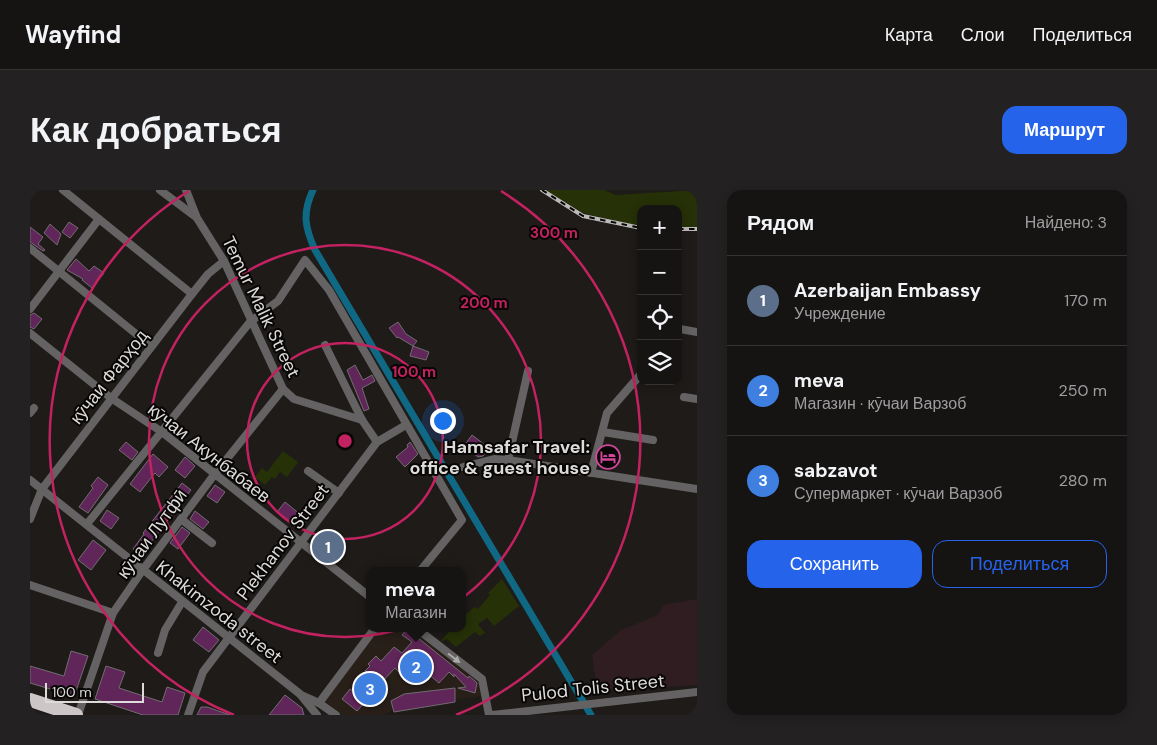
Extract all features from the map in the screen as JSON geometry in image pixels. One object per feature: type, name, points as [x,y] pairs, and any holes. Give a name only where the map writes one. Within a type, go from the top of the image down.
[{"type":"highway","points":[[30,700],[77,715]]},
{"type":"highway","points":[[30,706],[57,715]]},
{"type":"street","points":[[63,190],[192,294]]},
{"type":"street","points":[[160,190],[197,218]]},
{"type":"street","name":"Temur Malik Street","points":[[186,190],[197,218],[224,261],[250,322],[283,389],[294,398],[362,420]]},
{"type":"street","points":[[30,309],[99,219]]},
{"type":"street","points":[[30,248],[152,346]]},
{"type":"street","points":[[87,524],[250,322],[278,301],[305,260],[329,290],[462,520],[423,567]]},
{"type":"street","name":"кӯчаи Фарҳод","points":[[30,519],[42,489],[192,294],[208,274],[224,261]]},
{"type":"street","points":[[682,329],[697,332]]},
{"type":"street","name":"кӯчаи Акунбабаев","points":[[30,333],[111,398],[162,432],[366,594]]},
{"type":"street","points":[[325,345],[362,420],[378,442]]},
{"type":"street","points":[[508,460],[528,371]]},
{"type":"street","points":[[591,473],[604,432],[607,413],[637,379]]},
{"type":"street","name":"кӯчаи Лутфӣ","points":[[77,715],[113,613],[214,475],[283,389]]},
{"type":"street","points":[[684,397],[697,399]]},
{"type":"street","name":"Plekhanov Street","points":[[188,715],[203,672],[378,442],[406,424]]},
{"type":"street","points":[[604,432],[654,440]]},
{"type":"street","points":[[463,467],[494,459],[508,460],[697,489]]},
{"type":"street","points":[[308,471],[339,493]]},
{"type":"street","name":"Khakimzoda street","points":[[30,480],[87,524],[142,571],[300,694],[317,715]]},
{"type":"street","points":[[181,519],[212,544]]},
{"type":"street","points":[[30,585],[113,613]]},
{"type":"street","points":[[158,653],[165,630],[182,602]]},
{"type":"street","points":[[319,703],[372,632]]},
{"type":"street","points":[[421,632],[482,679],[491,715]]},
{"type":"street","name":"Pulod Tolis Street","points":[[491,715],[697,692]]},
{"type":"street","points":[[300,694],[319,703],[336,715]]},
{"type":"shaded area","points":[[697,599],[697,685],[597,691],[592,655],[621,630],[658,615],[663,605]]},
{"type":"shaded area","points":[[377,632],[418,632],[481,682],[481,696],[394,709],[382,715],[343,715],[322,699]]},
{"type":"green space","points":[[546,190],[604,190],[616,195],[697,190],[697,230],[682,229],[682,205],[637,205],[637,226],[583,213]]},
{"type":"green space","points":[[283,451],[298,462],[287,477],[280,472],[275,479],[272,477],[265,485],[255,477],[262,468],[267,472]]},
{"type":"green space","points":[[502,579],[519,606],[494,626],[487,618],[478,624],[485,633],[480,636],[475,632],[456,647],[447,639],[440,642],[449,632],[466,632],[466,614],[474,607],[478,609],[490,595],[488,593]]},
{"type":"building","points":[[69,222],[78,228],[70,238],[62,232]]},
{"type":"building","points":[[50,224],[61,234],[57,245],[44,233]]},
{"type":"building","points":[[30,227],[43,237],[38,244],[45,250],[43,251],[30,242]]},
{"type":"building","points":[[76,259],[89,271],[94,266],[104,273],[92,288],[83,279],[67,270]]},
{"type":"building","points":[[34,313],[42,319],[34,329],[30,327],[30,315]]},
{"type":"building","points":[[398,322],[406,334],[417,341],[413,346],[397,338],[389,328]]},
{"type":"building","points":[[413,346],[429,352],[426,360],[410,356]]},
{"type":"building","points":[[355,365],[363,380],[372,375],[375,381],[362,388],[369,409],[364,411],[347,370]]},
{"type":"building","points":[[472,435],[489,448],[483,456],[478,457],[464,446]]},
{"type":"building","points":[[126,442],[138,452],[132,460],[119,450]]},
{"type":"building","points":[[410,442],[418,454],[405,467],[396,457],[408,447],[407,445]]},
{"type":"building","points":[[153,454],[168,467],[159,477],[155,473],[140,492],[130,484]]},
{"type":"building","points":[[185,457],[195,466],[185,478],[175,470]]},
{"type":"building","points":[[98,477],[108,485],[88,513],[79,507],[93,488],[91,486]]},
{"type":"building","points":[[182,483],[191,490],[141,555],[133,549],[143,533]]},
{"type":"building","points":[[215,485],[225,492],[217,503],[207,496]]},
{"type":"building","points":[[285,502],[307,520],[299,530],[277,512]]},
{"type":"building","points":[[107,510],[119,518],[111,529],[100,521]]},
{"type":"building","points":[[195,511],[209,522],[203,529],[190,519]]},
{"type":"building","points":[[182,527],[190,533],[178,549],[170,543]]},
{"type":"building","points":[[93,540],[106,550],[91,570],[78,560]]},
{"type":"building","points":[[203,627],[219,640],[209,652],[193,640]]},
{"type":"building","points":[[404,632],[411,632],[468,678],[469,676],[477,683],[475,693],[458,688],[466,687],[454,674],[454,677],[449,672],[439,683],[425,671],[413,683],[408,682],[395,668],[357,711],[342,699],[350,689],[353,691],[368,674],[365,671],[370,666],[368,664],[376,656],[381,661],[394,647],[402,653],[412,642],[402,635]]},
{"type":"building","points":[[71,651],[88,656],[76,691],[70,695],[30,683],[30,666],[64,676]]},
{"type":"building","points":[[106,666],[125,672],[119,688],[162,702],[167,687],[185,693],[178,715],[143,715],[95,699]]},
{"type":"building","points":[[455,688],[455,702],[394,712],[391,701],[404,694]]},
{"type":"building","points":[[285,695],[302,708],[304,715],[269,715]]},
{"type":"building","points":[[201,707],[207,707],[230,715],[197,715]]},
{"type":"waterway","points":[[313,190],[307,206],[306,220],[315,250],[591,715]]},
{"type":"railway","points":[[542,190],[583,216],[637,227]]},
{"type":"railway","points":[[682,229],[697,229]]},
{"type":"place","name":"Hamsafar Travel: office & guest house","points":[[608,457]]},
{"type":"place","name":"Azerbaijan Embassy","points":[[328,547]]},
{"type":"place","name":"meva","points":[[416,667]]},
{"type":"place","name":"sabzavot","points":[[370,689]]}]
